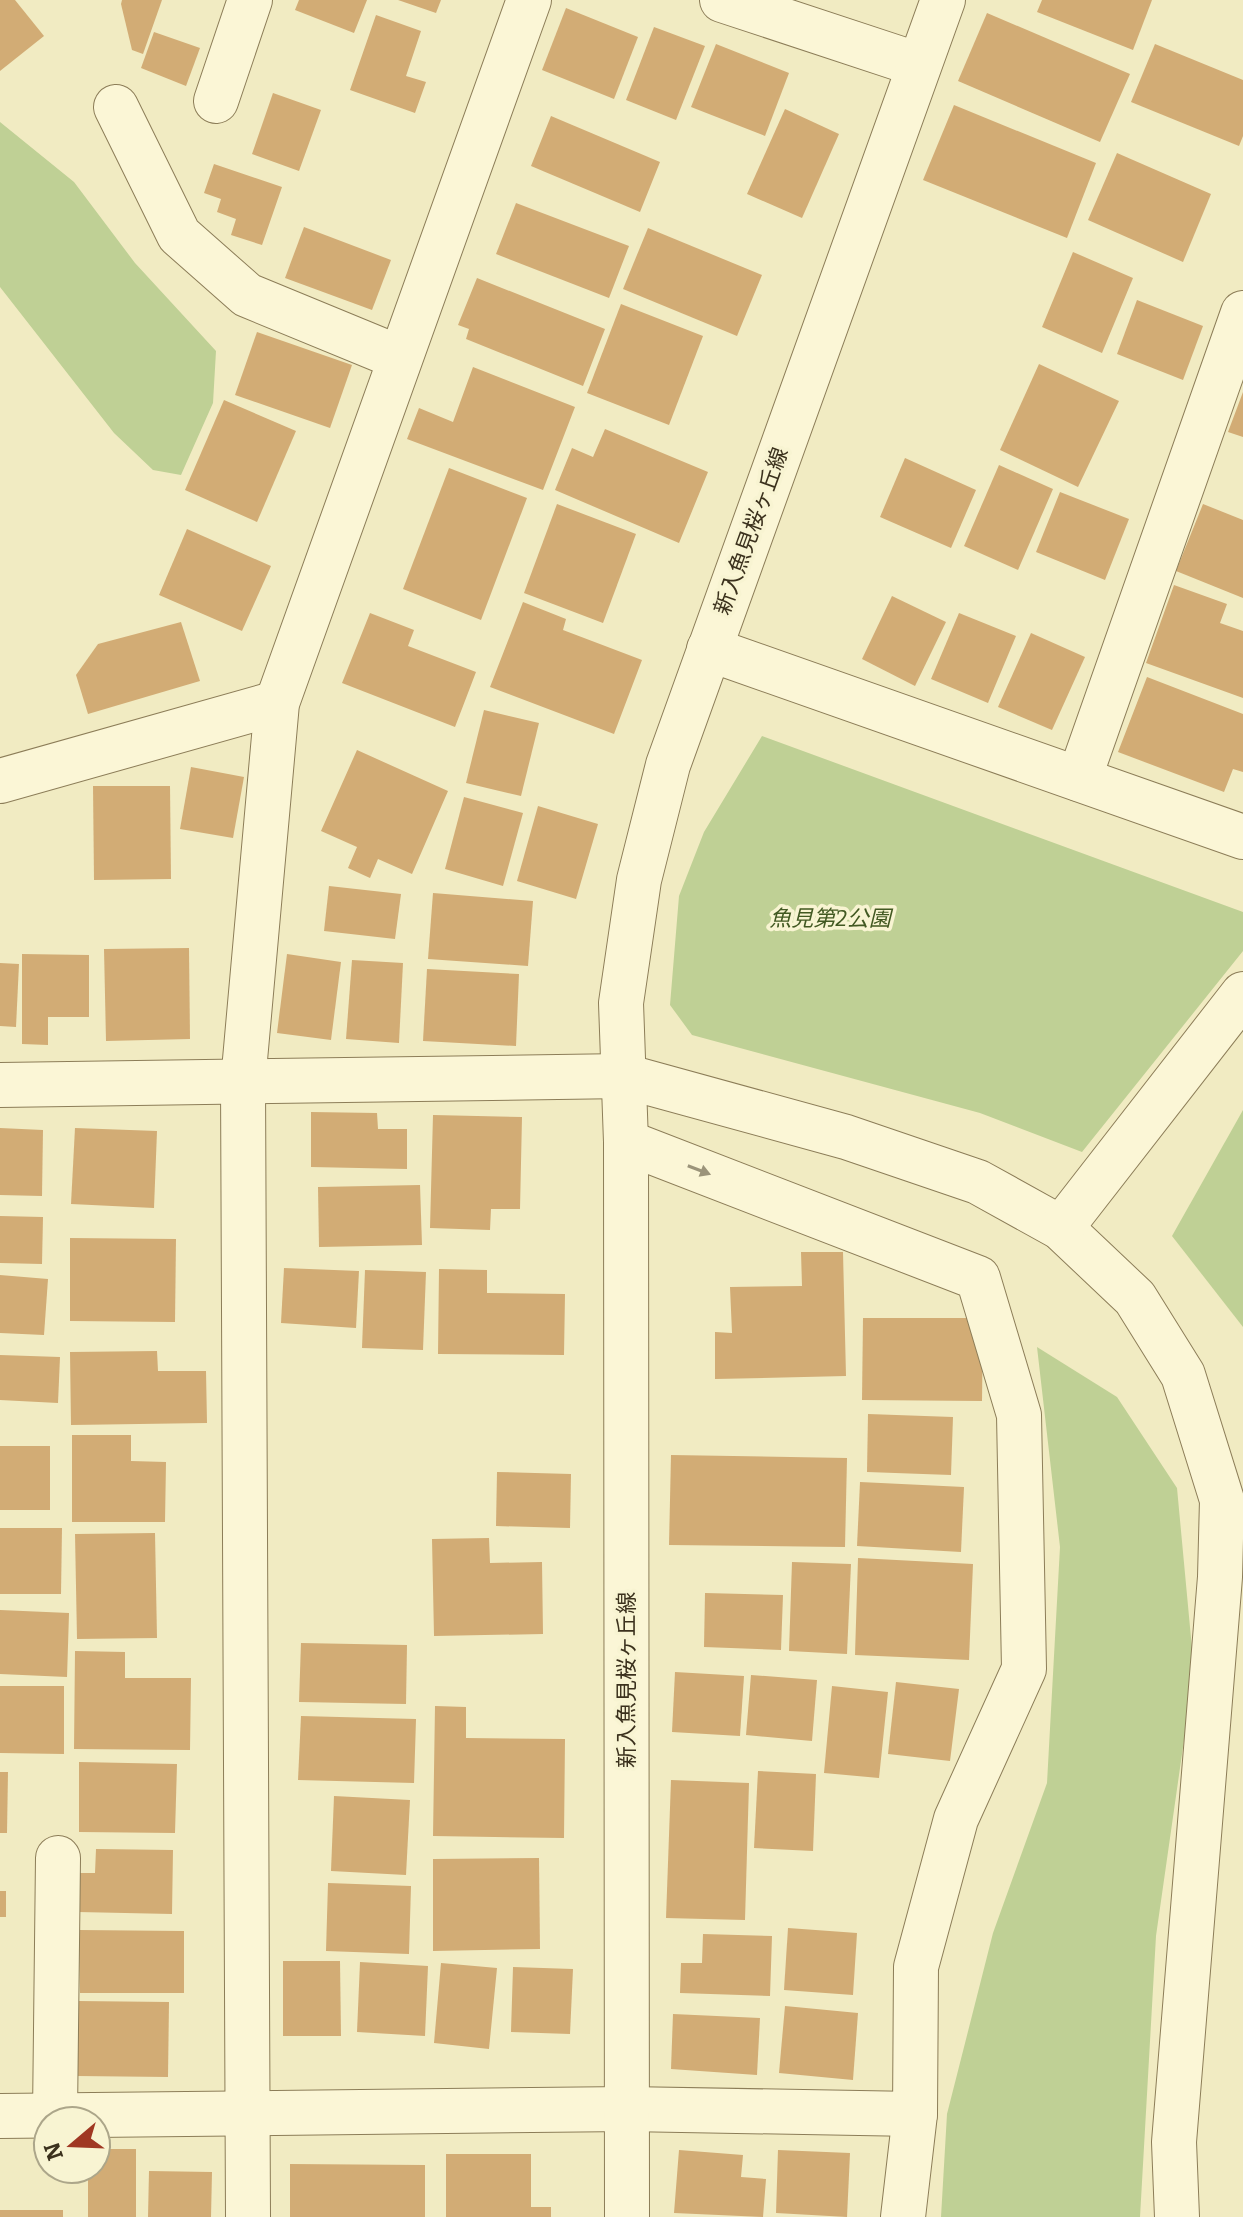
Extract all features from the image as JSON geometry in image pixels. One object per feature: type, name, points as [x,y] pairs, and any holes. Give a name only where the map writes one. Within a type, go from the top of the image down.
[{"type":"street","points":[[216,101],[250,0]]},
{"type":"street","points":[[248,2217],[243,1082],[277,703],[529,0]]},
{"type":"street","points":[[722,0],[919,65]]},
{"type":"street","name":"新入魚見桜ヶ丘線","points":[[627,2217],[626,1142],[621,1003],[639,880],[668,765],[943,0]]},
{"type":"street","points":[[116,107],[179,235],[247,295],[400,358]]},
{"type":"street","points":[[1079,779],[1243,313]]},
{"type":"street","points":[[709,649],[1243,837]]},
{"type":"street","points":[[0,781],[277,703]]},
{"type":"street","points":[[1061,1228],[1243,994]]},
{"type":"street","points":[[0,1085],[624,1076],[846,1137],[978,1182],[1061,1228],[1135,1298],[1183,1375],[1222,1500],[1220,1577],[1174,2142],[1177,2217]]},
{"type":"street","points":[[626,1142],[978,1278],[1019,1415],[1024,1669],[956,1819],[916,1967],[915,2114],[903,2217]]},
{"type":"street","points":[[55,2105],[58,1858]]},
{"type":"street","points":[[112,2115],[627,2109],[915,2114]]},
{"type":"street","points":[[0,2116],[32,2115]]},
{"type":"green space","points":[[0,122],[74,182],[135,263],[216,351],[213,403],[181,475],[153,470],[114,433],[0,287]]},
{"type":"green space","name":"魚見第2公園","points":[[762,736],[1243,912],[1243,951],[1082,1152],[980,1113],[692,1035],[670,1005],[679,896],[704,832]]},
{"type":"green space","points":[[1243,1110],[1243,1327],[1172,1236]]},
{"type":"green space","points":[[1037,1347],[1117,1397],[1177,1488],[1194,1670],[1156,1936],[1140,2217],[941,2217],[947,2114],[993,1933],[1047,1783],[1060,1547]]},
{"type":"building","points":[[0,0],[15,0],[44,36],[0,71]]},
{"type":"building","points":[[122,0],[162,0],[143,54],[132,50]]},
{"type":"building","points":[[299,0],[367,0],[354,33],[295,10]]},
{"type":"building","points":[[398,0],[441,0],[436,13]]},
{"type":"building","points":[[1042,0],[1152,0],[1133,50],[1037,12]]},
{"type":"building","points":[[566,8],[638,37],[614,99],[542,70]]},
{"type":"building","points":[[987,13],[1130,74],[1100,142],[958,81]]},
{"type":"building","points":[[376,15],[421,31],[406,76],[426,82],[415,113],[350,90]]},
{"type":"building","points":[[654,27],[705,46],[676,120],[626,100]]},
{"type":"building","points":[[154,32],[200,48],[186,86],[141,68]]},
{"type":"building","points":[[716,44],[789,73],[765,136],[691,107]]},
{"type":"building","points":[[1155,44],[1243,80],[1243,136],[1239,146],[1131,102]]},
{"type":"building","points":[[273,93],[321,110],[299,171],[252,154]]},
{"type":"building","points":[[954,105],[1096,163],[1067,238],[923,180]]},
{"type":"building","points":[[785,109],[839,134],[802,218],[747,194]]},
{"type":"building","points":[[551,116],[660,162],[640,212],[531,166]]},
{"type":"building","points":[[1117,153],[1211,194],[1183,262],[1088,220]]},
{"type":"building","points":[[214,164],[282,187],[262,245],[231,235],[236,219],[217,212],[221,199],[204,193]]},
{"type":"building","points":[[516,203],[629,246],[609,298],[496,254]]},
{"type":"building","points":[[304,227],[391,260],[372,310],[285,278]]},
{"type":"building","points":[[648,228],[762,275],[737,336],[623,289]]},
{"type":"building","points":[[1073,252],[1133,278],[1102,353],[1042,327]]},
{"type":"building","points":[[477,278],[605,329],[583,386],[466,339],[469,329],[458,325]]},
{"type":"building","points":[[1137,300],[1203,326],[1183,380],[1117,354]]},
{"type":"building","points":[[621,304],[703,336],[669,425],[587,393]]},
{"type":"building","points":[[257,332],[352,365],[330,428],[235,395]]},
{"type":"building","points":[[1039,364],[1119,401],[1078,487],[1000,450]]},
{"type":"building","points":[[473,367],[575,407],[543,490],[407,439],[419,408],[453,422]]},
{"type":"building","points":[[1243,392],[1243,437],[1228,432]]},
{"type":"building","points":[[224,400],[296,431],[257,522],[185,490]]},
{"type":"building","points":[[605,429],[708,472],[679,543],[555,490],[572,448],[593,457]]},
{"type":"building","points":[[905,458],[976,490],[951,548],[880,517]]},
{"type":"building","points":[[999,465],[1053,489],[1018,570],[964,546]]},
{"type":"building","points":[[449,468],[527,498],[481,620],[403,589]]},
{"type":"building","points":[[1060,492],[1129,519],[1105,580],[1036,552]]},
{"type":"building","points":[[557,504],[636,534],[603,623],[524,593]]},
{"type":"building","points":[[1203,504],[1243,520],[1243,598],[1176,571]]},
{"type":"building","points":[[187,529],[271,566],[242,631],[159,595]]},
{"type":"building","points":[[1174,585],[1227,604],[1220,623],[1243,631],[1243,698],[1146,663]]},
{"type":"building","points":[[892,596],[946,622],[915,686],[862,659]]},
{"type":"building","points":[[523,602],[566,619],[563,630],[642,660],[614,734],[490,687]]},
{"type":"building","points":[[370,613],[414,630],[408,646],[476,672],[455,727],[342,683]]},
{"type":"building","points":[[959,613],[1016,636],[988,703],[931,679]]},
{"type":"building","points":[[181,622],[200,681],[88,714],[76,675],[98,644]]},
{"type":"building","points":[[1031,633],[1085,657],[1052,730],[998,707]]},
{"type":"building","points":[[1147,677],[1243,714],[1243,772],[1233,769],[1224,792],[1118,752]]},
{"type":"building","points":[[484,710],[539,723],[521,796],[466,783]]},
{"type":"building","points":[[357,750],[448,791],[412,874],[378,859],[370,878],[348,868],[357,847],[321,831]]},
{"type":"building","points":[[191,767],[244,777],[233,838],[180,829]]},
{"type":"building","points":[[93,786],[170,786],[171,879],[94,880]]},
{"type":"building","points":[[464,797],[523,813],[503,886],[445,869]]},
{"type":"building","points":[[538,806],[598,824],[576,899],[517,881]]},
{"type":"building","points":[[329,886],[401,894],[395,939],[324,931]]},
{"type":"building","points":[[433,893],[533,901],[528,966],[428,959]]},
{"type":"building","points":[[189,948],[190,1039],[106,1041],[104,949]]},
{"type":"building","points":[[22,954],[89,955],[89,1017],[48,1017],[48,1045],[22,1044]]},
{"type":"building","points":[[287,954],[341,962],[331,1040],[277,1033]]},
{"type":"building","points":[[352,960],[403,963],[399,1043],[346,1039]]},
{"type":"building","points":[[0,963],[19,964],[16,1027],[0,1026]]},
{"type":"building","points":[[427,969],[519,974],[516,1046],[423,1041]]},
{"type":"building","points":[[311,1112],[377,1113],[378,1129],[407,1129],[407,1169],[311,1167]]},
{"type":"building","points":[[433,1115],[522,1117],[520,1209],[491,1209],[490,1230],[430,1228]]},
{"type":"building","points":[[0,1128],[43,1130],[42,1196],[0,1195]]},
{"type":"building","points":[[75,1128],[157,1131],[154,1208],[71,1204]]},
{"type":"building","points":[[420,1185],[422,1245],[319,1247],[318,1187]]},
{"type":"building","points":[[0,1216],[43,1217],[42,1264],[0,1263]]},
{"type":"building","points":[[70,1238],[176,1239],[175,1322],[70,1321]]},
{"type":"building","points":[[801,1252],[843,1252],[846,1376],[715,1379],[715,1332],[732,1333],[730,1287],[802,1286]]},
{"type":"building","points":[[284,1268],[359,1271],[356,1328],[281,1323]]},
{"type":"building","points":[[439,1269],[487,1270],[487,1293],[565,1294],[564,1355],[438,1354]]},
{"type":"building","points":[[365,1270],[426,1272],[423,1350],[362,1348]]},
{"type":"building","points":[[0,1275],[48,1279],[44,1335],[0,1333]]},
{"type":"building","points":[[863,1318],[983,1318],[982,1401],[862,1400]]},
{"type":"building","points":[[157,1351],[158,1371],[206,1371],[207,1423],[71,1425],[70,1352]]},
{"type":"building","points":[[0,1355],[60,1357],[58,1403],[0,1400]]},
{"type":"building","points":[[868,1414],[953,1417],[951,1475],[867,1472]]},
{"type":"building","points":[[72,1435],[131,1435],[131,1461],[166,1462],[165,1522],[72,1522]]},
{"type":"building","points":[[0,1446],[50,1446],[50,1510],[0,1510]]},
{"type":"building","points":[[671,1455],[847,1458],[845,1547],[669,1545]]},
{"type":"building","points":[[497,1472],[571,1474],[570,1528],[496,1526]]},
{"type":"building","points":[[860,1482],[964,1487],[961,1552],[857,1546]]},
{"type":"building","points":[[0,1528],[62,1528],[61,1594],[0,1594]]},
{"type":"building","points":[[155,1533],[157,1638],[77,1639],[75,1534]]},
{"type":"building","points":[[489,1538],[490,1563],[542,1562],[543,1634],[434,1636],[432,1539]]},
{"type":"building","points":[[858,1558],[973,1564],[969,1660],[855,1655]]},
{"type":"building","points":[[792,1562],[851,1564],[847,1654],[789,1651]]},
{"type":"building","points":[[705,1593],[783,1595],[781,1650],[704,1647]]},
{"type":"building","points":[[0,1610],[69,1613],[67,1677],[0,1674]]},
{"type":"building","points":[[301,1643],[407,1645],[406,1704],[299,1702]]},
{"type":"building","points":[[75,1651],[125,1652],[125,1678],[191,1678],[190,1750],[74,1749]]},
{"type":"building","points":[[675,1672],[744,1676],[740,1736],[672,1732]]},
{"type":"building","points":[[751,1675],[817,1680],[812,1741],[746,1735]]},
{"type":"building","points":[[896,1682],[959,1689],[950,1761],[888,1754]]},
{"type":"building","points":[[0,1686],[64,1686],[64,1754],[0,1753]]},
{"type":"building","points":[[832,1686],[888,1692],[879,1778],[824,1773]]},
{"type":"building","points":[[435,1706],[466,1707],[466,1738],[565,1739],[564,1838],[433,1836]]},
{"type":"building","points":[[301,1716],[416,1719],[414,1783],[298,1780]]},
{"type":"building","points":[[79,1762],[177,1764],[175,1833],[79,1832]]},
{"type":"building","points":[[758,1771],[816,1774],[813,1851],[754,1848]]},
{"type":"building","points":[[0,1772],[8,1772],[7,1833],[0,1833]]},
{"type":"building","points":[[671,1780],[749,1783],[745,1920],[666,1918]]},
{"type":"building","points":[[334,1796],[410,1800],[406,1875],[331,1871]]},
{"type":"building","points":[[96,1849],[173,1850],[172,1914],[78,1912],[79,1873],[95,1873]]},
{"type":"building","points":[[539,1858],[540,1949],[433,1951],[433,1859]]},
{"type":"building","points":[[328,1883],[411,1886],[409,1954],[326,1951]]},
{"type":"building","points":[[0,1891],[6,1891],[6,1917],[0,1917]]},
{"type":"building","points":[[788,1928],[857,1933],[853,1995],[784,1990]]},
{"type":"building","points":[[79,1930],[184,1931],[184,1993],[80,1993]]},
{"type":"building","points":[[703,1934],[772,1936],[770,1996],[680,1993],[681,1963],[702,1963]]},
{"type":"building","points":[[283,1961],[340,1961],[341,2036],[283,2036]]},
{"type":"building","points":[[360,1962],[428,1966],[425,2036],[357,2032]]},
{"type":"building","points":[[441,1963],[497,1968],[489,2049],[434,2043]]},
{"type":"building","points":[[513,1967],[573,1969],[570,2034],[511,2032]]},
{"type":"building","points":[[77,2001],[169,2002],[168,2077],[77,2076]]},
{"type":"building","points":[[785,2006],[858,2013],[853,2080],[779,2073]]},
{"type":"building","points":[[673,2014],[760,2018],[757,2075],[671,2069]]},
{"type":"building","points":[[112,2149],[136,2149],[136,2217],[88,2217],[88,2185],[112,2185]]},
{"type":"building","points":[[679,2150],[743,2155],[741,2177],[766,2179],[763,2217],[674,2213]]},
{"type":"building","points":[[778,2150],[850,2153],[847,2217],[776,2213]]},
{"type":"building","points":[[446,2154],[531,2154],[531,2207],[551,2207],[551,2217],[446,2217]]},
{"type":"building","points":[[290,2164],[425,2165],[425,2217],[290,2217]]},
{"type":"building","points":[[149,2171],[212,2172],[211,2217],[148,2217]]},
{"type":"building","points":[[0,2210],[63,2210],[63,2217],[0,2217]]}]
